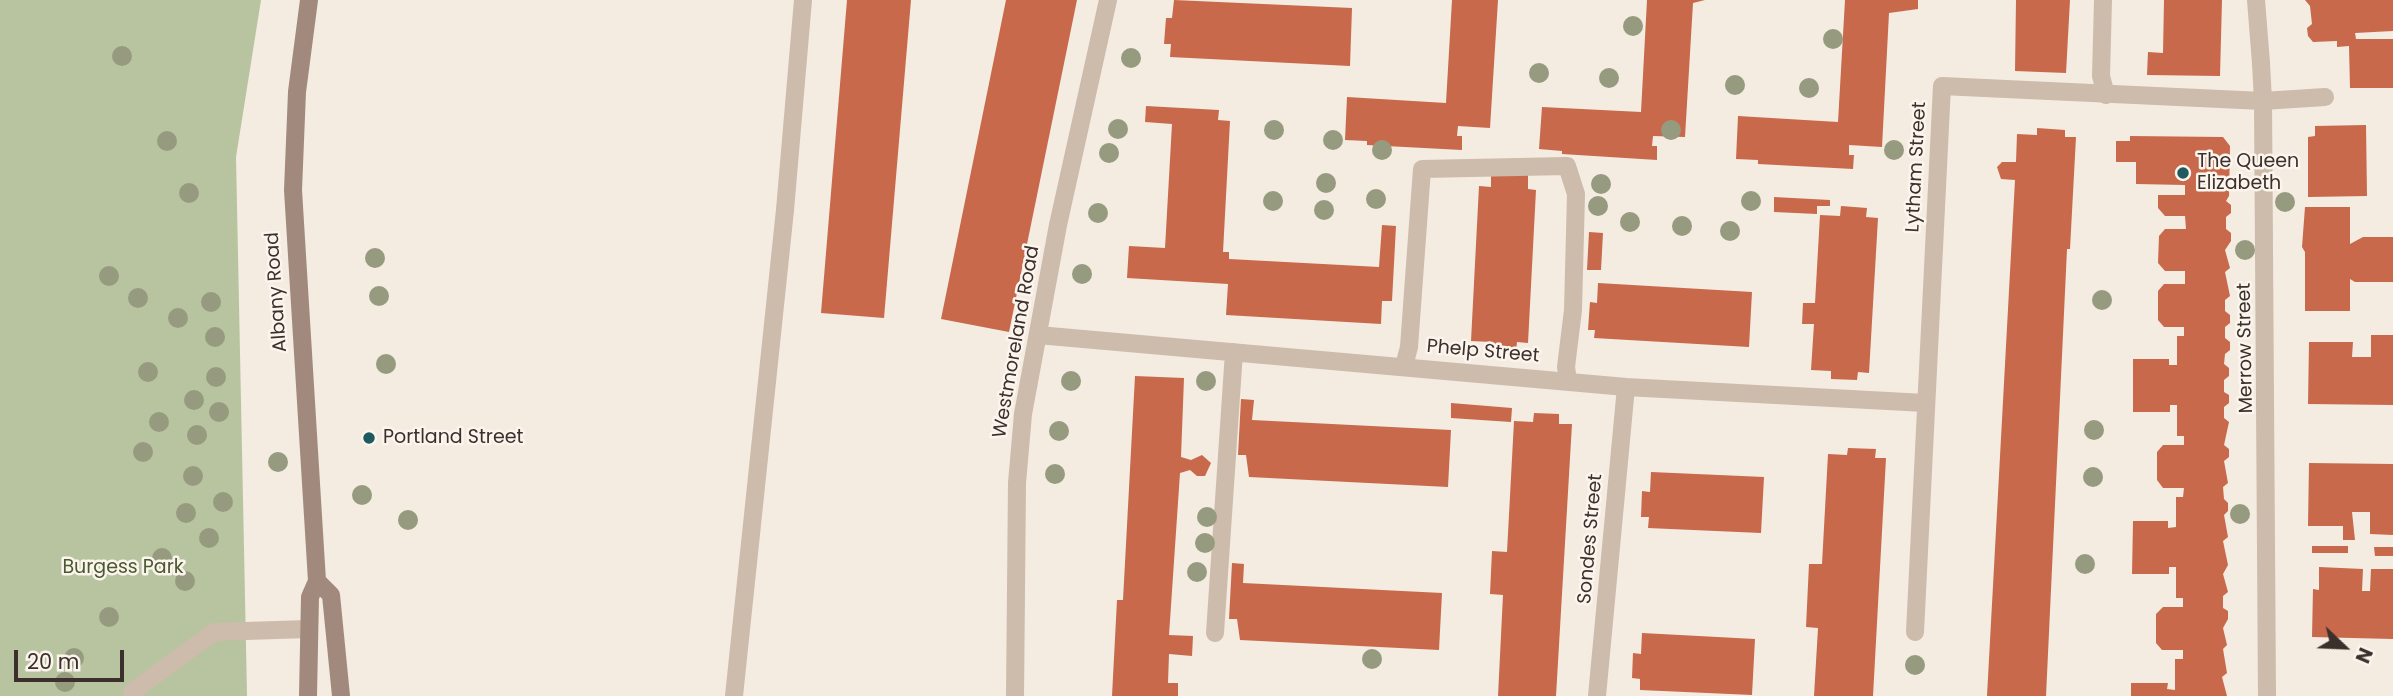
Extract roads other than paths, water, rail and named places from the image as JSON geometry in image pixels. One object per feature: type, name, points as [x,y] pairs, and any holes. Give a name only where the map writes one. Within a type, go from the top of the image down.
[{"type":"main road","name":"Albany Road","points":[[308,696],[310,597],[317,581],[293,190],[297,92],[309,0]]},
{"type":"main road","name":"Albany Road","points":[[317,581],[331,595],[341,696]]},
{"type":"street","points":[[734,696],[785,209],[803,0]]},
{"type":"street","name":"Westmoreland Road","points":[[1015,696],[1017,484],[1023,414],[1108,0]]},
{"type":"street","points":[[2103,0],[2101,76],[2106,96]]},
{"type":"street","name":"Merrow Street","points":[[2256,0],[2263,101],[2267,696]]},
{"type":"street","name":"Lytham Street","points":[[1915,632],[1942,86],[2106,96],[2263,101],[2325,97]]},
{"type":"street","points":[[1404,366],[1409,347],[1422,169],[1567,166],[1576,194],[1573,310],[1566,366],[1567,381]]},
{"type":"street","name":"Phelp Street","points":[[1038,335],[1626,387],[1925,403]]},
{"type":"street","points":[[1215,633],[1234,352]]},
{"type":"street","name":"Sondes Street","points":[[1597,696],[1626,387]]},
{"type":"street","points":[[132,692],[214,632],[308,629]]},
{"type":"place","name":"The Queen Elizabeth","points":[[2183,173]]},
{"type":"place","name":"Portland Street","points":[[369,438]]},
{"type":"park label","name":"Burgess Park","points":[[123,568]]}]
